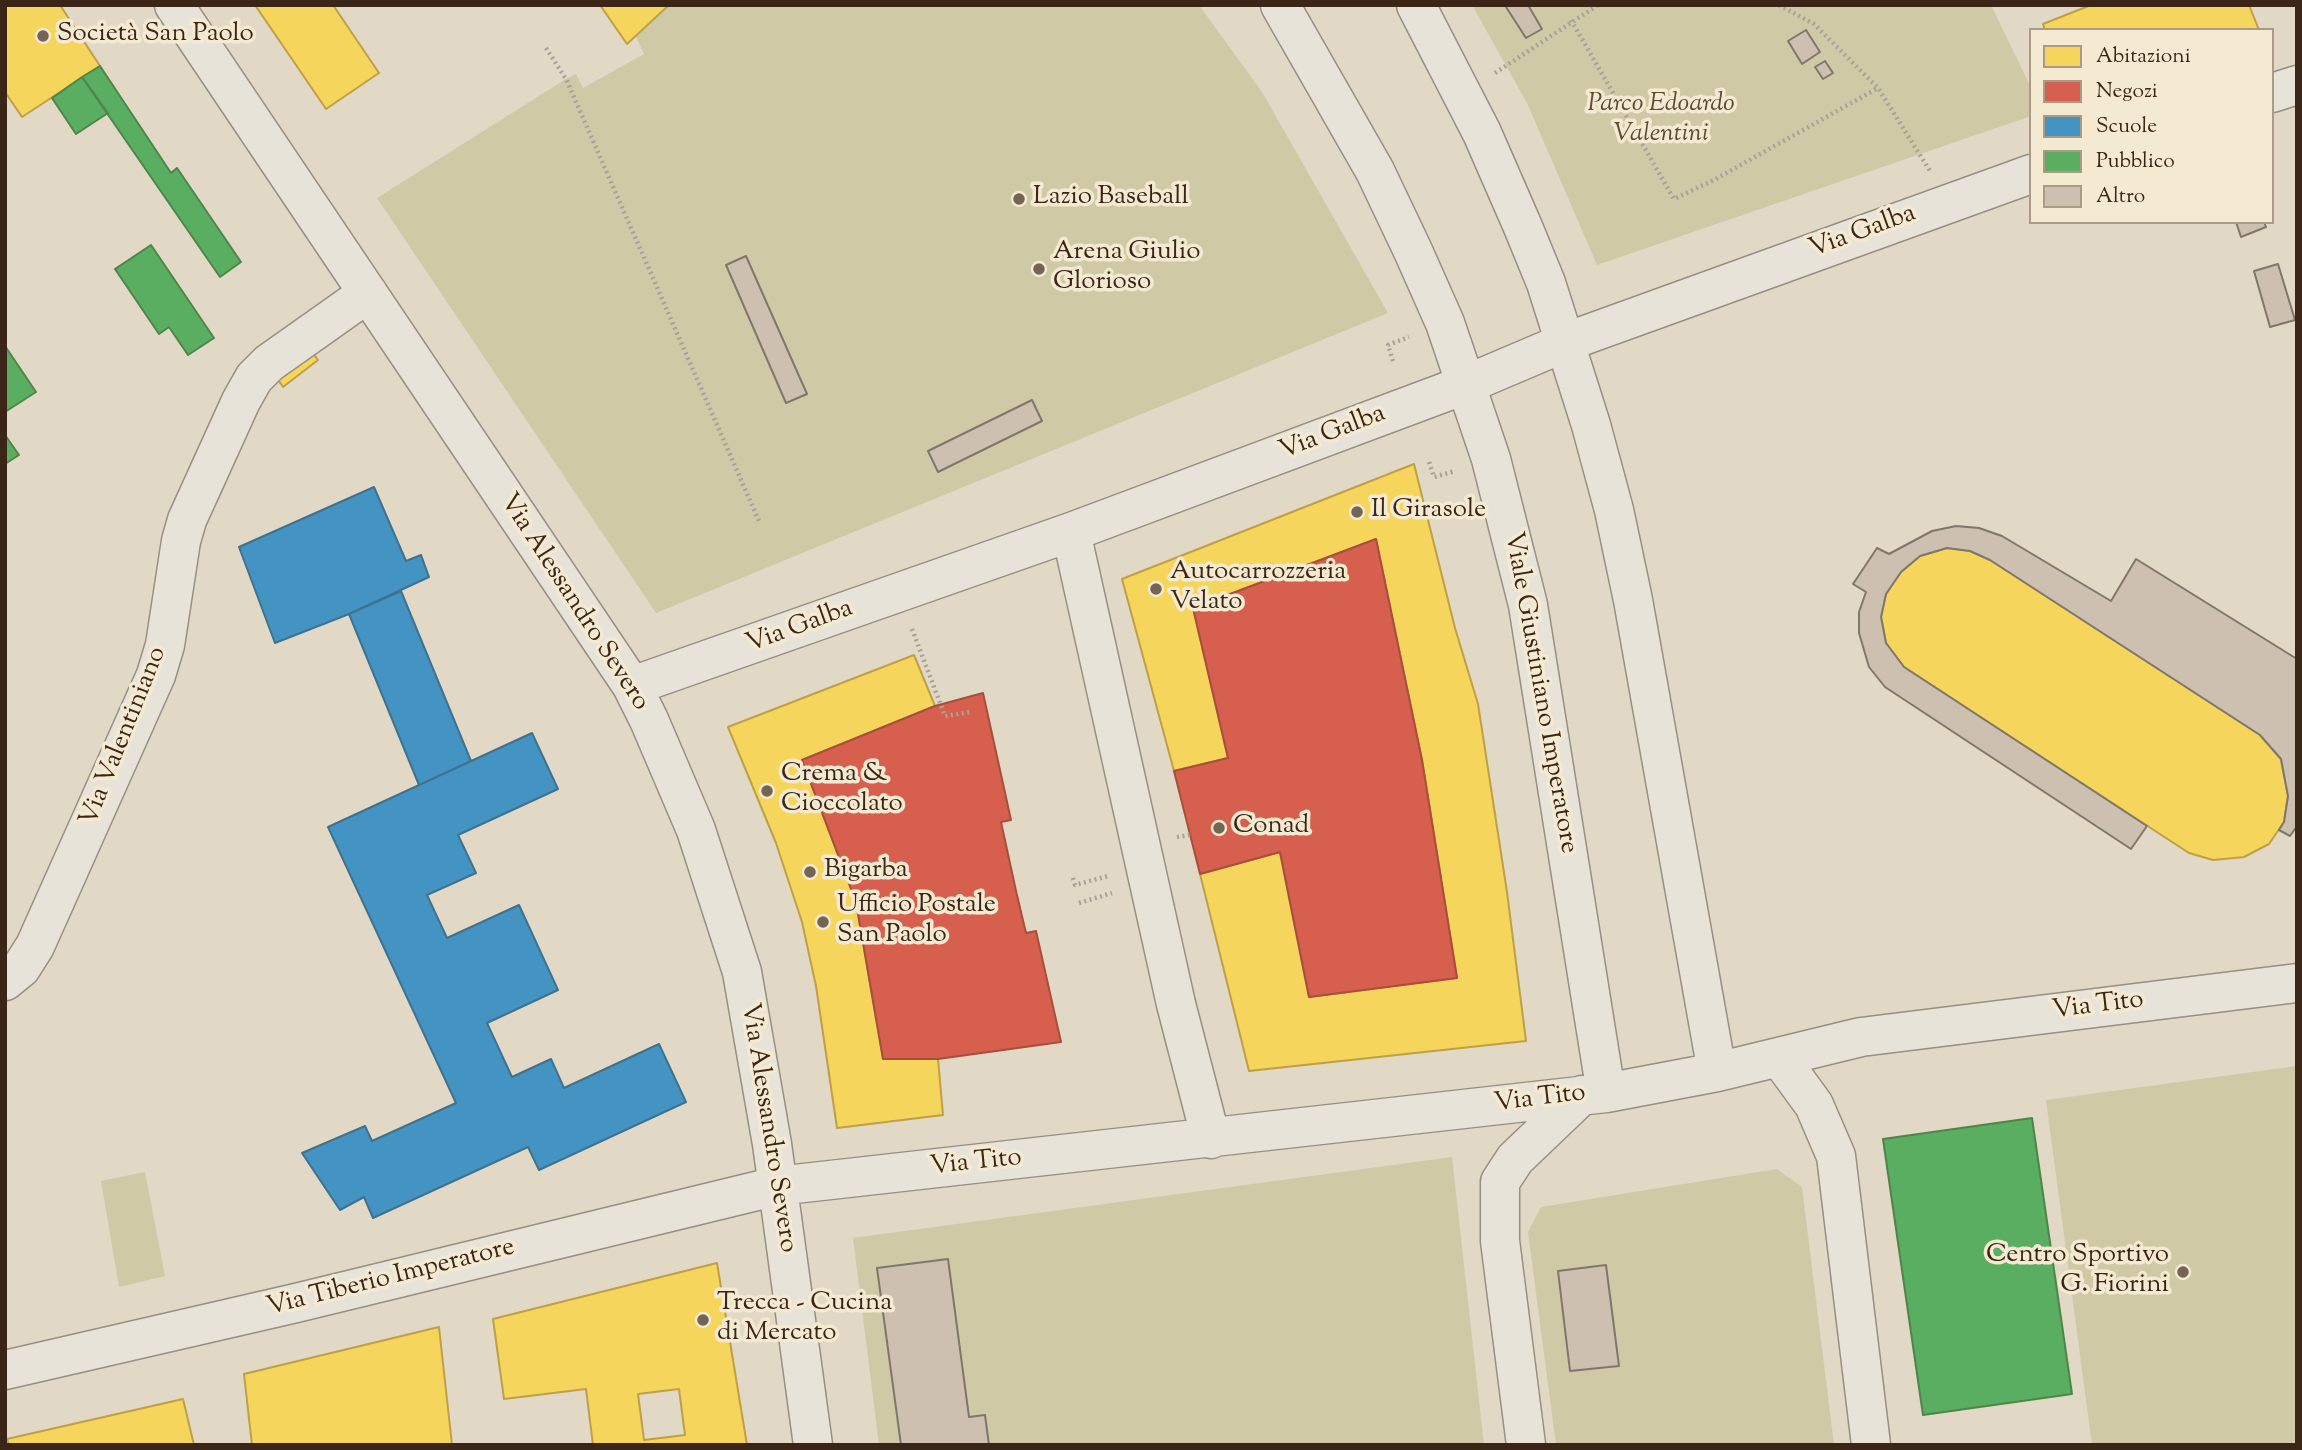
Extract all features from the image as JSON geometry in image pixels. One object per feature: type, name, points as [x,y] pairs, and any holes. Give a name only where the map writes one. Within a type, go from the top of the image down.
[{"type":"street","name":"Via Alessandro Severo","points":[[174,5],[632,686],[696,830],[731,933],[752,1024],[813,1445]]},
{"type":"street","name":"Viale Giustiniano Imperatore","points":[[1280,5],[1374,172],[1440,311],[1467,384],[1510,530],[1528,605],[1594,1094]]},
{"type":"street","points":[[1416,5],[1482,133],[1546,283],[1566,342],[1614,510],[1633,600],[1717,1072]]},
{"type":"street","points":[[2274,92],[2297,85]]},
{"type":"street","name":"Via Galba","points":[[632,686],[1072,532],[1467,384],[1566,342],[2029,175]]},
{"type":"street","name":"Via Valentiniano","points":[[5,981],[21,968],[35,946],[156,675],[165,645],[181,541],[187,520],[241,401],[254,378],[270,363],[368,293]]},
{"type":"street","points":[[1072,532],[1176,1004],[1211,1139]]},
{"type":"street","name":"Via Tito","points":[[777,1186],[1594,1094],[1717,1072],[1861,1037],[2297,983]]},
{"type":"street","points":[[1779,1057],[1814,1105],[1836,1156],[1871,1445]]},
{"type":"street","points":[[1526,1445],[1500,1241],[1500,1182],[1515,1159],[1594,1094]]},
{"type":"street","name":"Via Tiberio Imperatore","points":[[5,1370],[296,1303],[777,1186]]},
{"type":"path","points":[[1507,64],[1571,20],[1598,5]]},
{"type":"path","points":[[1779,5],[1814,24],[1878,88],[1950,201]]},
{"type":"path","points":[[1571,20],[1674,199],[1714,180],[1878,88]]},
{"type":"path","points":[[546,48],[566,79],[760,521]]},
{"type":"path","points":[[1394,361],[1388,345],[1410,337]]},
{"type":"path","points":[[1429,462],[1434,477],[1456,471]]},
{"type":"path","points":[[921,653],[946,716],[970,712]]},
{"type":"path","points":[[1073,878],[1075,885],[1111,875],[1114,893],[1079,902]]},
{"type":"green space","name":"Arena Giulio Glorioso","points":[[670,5],[1199,5],[1262,92],[1388,313],[656,613],[377,198],[566,79],[576,74],[583,88],[644,54],[636,37]]},
{"type":"green space","name":"Parco Edoardo Valentini","points":[[1472,5],[1991,5],[2029,84],[2029,117],[1597,265],[1527,103]]},
{"type":"green space","name":"Centro Sportivo G. Fiorini","points":[[2297,1066],[2297,1445],[2092,1445],[2046,1100]]},
{"type":"green space","points":[[1452,1157],[1484,1445],[879,1445],[853,1238]]},
{"type":"green space","points":[[1777,1169],[1802,1187],[1834,1445],[1556,1445],[1528,1232],[1541,1207]]},
{"type":"green space","points":[[145,1172],[165,1276],[119,1287],[101,1181]]},
{"type":"building: Abitazioni","name":"Società San Paolo","points":[[5,5],[60,5],[100,66],[22,117],[5,92]]},
{"type":"building: Abitazioni","points":[[255,5],[333,5],[379,73],[326,109]]},
{"type":"building: Abitazioni","points":[[600,5],[669,5],[627,44]]},
{"type":"building: Abitazioni","points":[[2091,5],[2249,5],[2258,28],[2044,28],[2043,24]]},
{"type":"building: Abitazioni","points":[[312,352],[318,360],[283,387],[277,378]]},
{"type":"building: Abitazioni","points":[[1414,464],[1455,628],[1478,704],[1507,892],[1526,1041],[1249,1071],[1200,874],[1280,852],[1309,997],[1457,978],[1422,760],[1376,539],[1193,608],[1228,758],[1174,771],[1122,579]]},
{"type":"building: Abitazioni","points":[[1947,548],[1970,551],[1990,560],[2260,735],[2281,759],[2288,796],[2284,822],[2269,844],[2244,857],[2213,860],[2189,853],[1904,667],[1886,643],[1881,617],[1886,594],[1901,572],[1920,556]]},
{"type":"building: Abitazioni","points":[[914,655],[935,706],[802,760],[856,902],[883,1059],[938,1059],[943,1115],[837,1128],[816,986],[802,922],[776,843],[728,727]]},
{"type":"building: Abitazioni","points":[[717,1263],[747,1445],[593,1445],[586,1389],[504,1399],[493,1319]],"holes":[[[679,1389],[685,1435],[644,1440],[638,1394]]]},
{"type":"building: Abitazioni","points":[[439,1327],[452,1445],[252,1445],[244,1374]]},
{"type":"building: Abitazioni","points":[[183,1399],[194,1445],[9,1445],[7,1439]]},
{"type":"building: Negozi","points":[[1376,539],[1422,760],[1457,978],[1309,997],[1280,852],[1200,874],[1174,771],[1228,758],[1193,608]]},
{"type":"building: Negozi","points":[[983,693],[1011,820],[1001,822],[1016,891],[1026,933],[1036,931],[1061,1042],[938,1059],[883,1059],[856,902],[802,760],[935,706]]},
{"type":"building: Scuole","points":[[374,487],[406,561],[421,555],[429,577],[349,614],[275,643],[239,547]]},
{"type":"building: Scuole","points":[[401,591],[471,761],[419,785],[349,614]]},
{"type":"building: Scuole","points":[[532,733],[558,789],[458,835],[476,873],[427,895],[447,938],[519,905],[558,990],[487,1023],[512,1077],[551,1059],[564,1088],[659,1044],[686,1102],[539,1170],[528,1147],[373,1218],[364,1197],[340,1210],[302,1153],[365,1126],[372,1141],[456,1103],[328,827]]},
{"type":"building: Pubblico","points":[[100,66],[171,173],[177,168],[241,262],[220,277],[82,77]]},
{"type":"building: Pubblico","points":[[82,77],[108,113],[76,134],[52,98]]},
{"type":"building: Pubblico","points":[[151,245],[214,338],[188,355],[169,327],[159,334],[115,269]]},
{"type":"building: Pubblico","points":[[5,346],[36,392],[5,412]]},
{"type":"building: Pubblico","points":[[5,435],[19,455],[5,464]]},
{"type":"building: Pubblico","points":[[2032,1118],[2072,1394],[1923,1415],[1883,1139]]},
{"type":"building: Altro","points":[[1528,5],[1542,29],[1526,38],[1506,7]]},
{"type":"building: Altro","points":[[1806,30],[1820,52],[1802,64],[1788,41]]},
{"type":"building: Altro","points":[[1825,61],[1833,73],[1823,79],[1815,67]]},
{"type":"building: Altro","points":[[2237,224],[2265,224],[2266,227],[2241,237]]},
{"type":"building: Altro","points":[[746,256],[807,394],[786,403],[726,265]]},
{"type":"building: Altro","points":[[2278,264],[2295,320],[2270,327],[2254,271]]},
{"type":"building: Altro","points":[[1032,400],[1042,421],[938,472],[928,451]]},
{"type":"building: Altro","points":[[1956,526],[1979,528],[2002,536],[2111,601],[2136,559],[2297,659],[2297,826],[2290,836],[2279,830],[2284,822],[2288,796],[2281,759],[2260,735],[1990,560],[1970,551],[1947,548],[1920,556],[1901,572],[1886,594],[1881,617],[1886,643],[1904,667],[2147,826],[2131,849],[1885,687],[1869,667],[1859,633],[1859,612],[1866,592],[1853,584],[1877,548],[1889,554],[1932,531]]},
{"type":"building: Altro","points":[[948,1259],[969,1417],[985,1415],[989,1445],[901,1445],[877,1268]]},
{"type":"building: Altro","points":[[1606,1265],[1619,1366],[1570,1371],[1558,1271]]},
{"type":"place","name":"Società San Paolo","points":[[43,36]]},
{"type":"place","name":"Lazio Baseball","points":[[1019,199]]},
{"type":"place","name":"Arena Giulio Glorioso","points":[[1039,269]]},
{"type":"place","name":"Il Girasole","points":[[1357,512]]},
{"type":"place","name":"Autocarrozzeria Velato","points":[[1156,589]]},
{"type":"place","name":"Crema & Cioccolato","points":[[767,791]]},
{"type":"place","name":"Conad","points":[[1219,828]]},
{"type":"place","name":"Bigarba","points":[[810,872]]},
{"type":"place","name":"Ufficio Postale San Paolo","points":[[823,922]]},
{"type":"place","name":"Centro Sportivo G. Fiorini","points":[[2183,1272]]},
{"type":"place","name":"Trecca - Cucina di Mercato","points":[[703,1320]]}]
